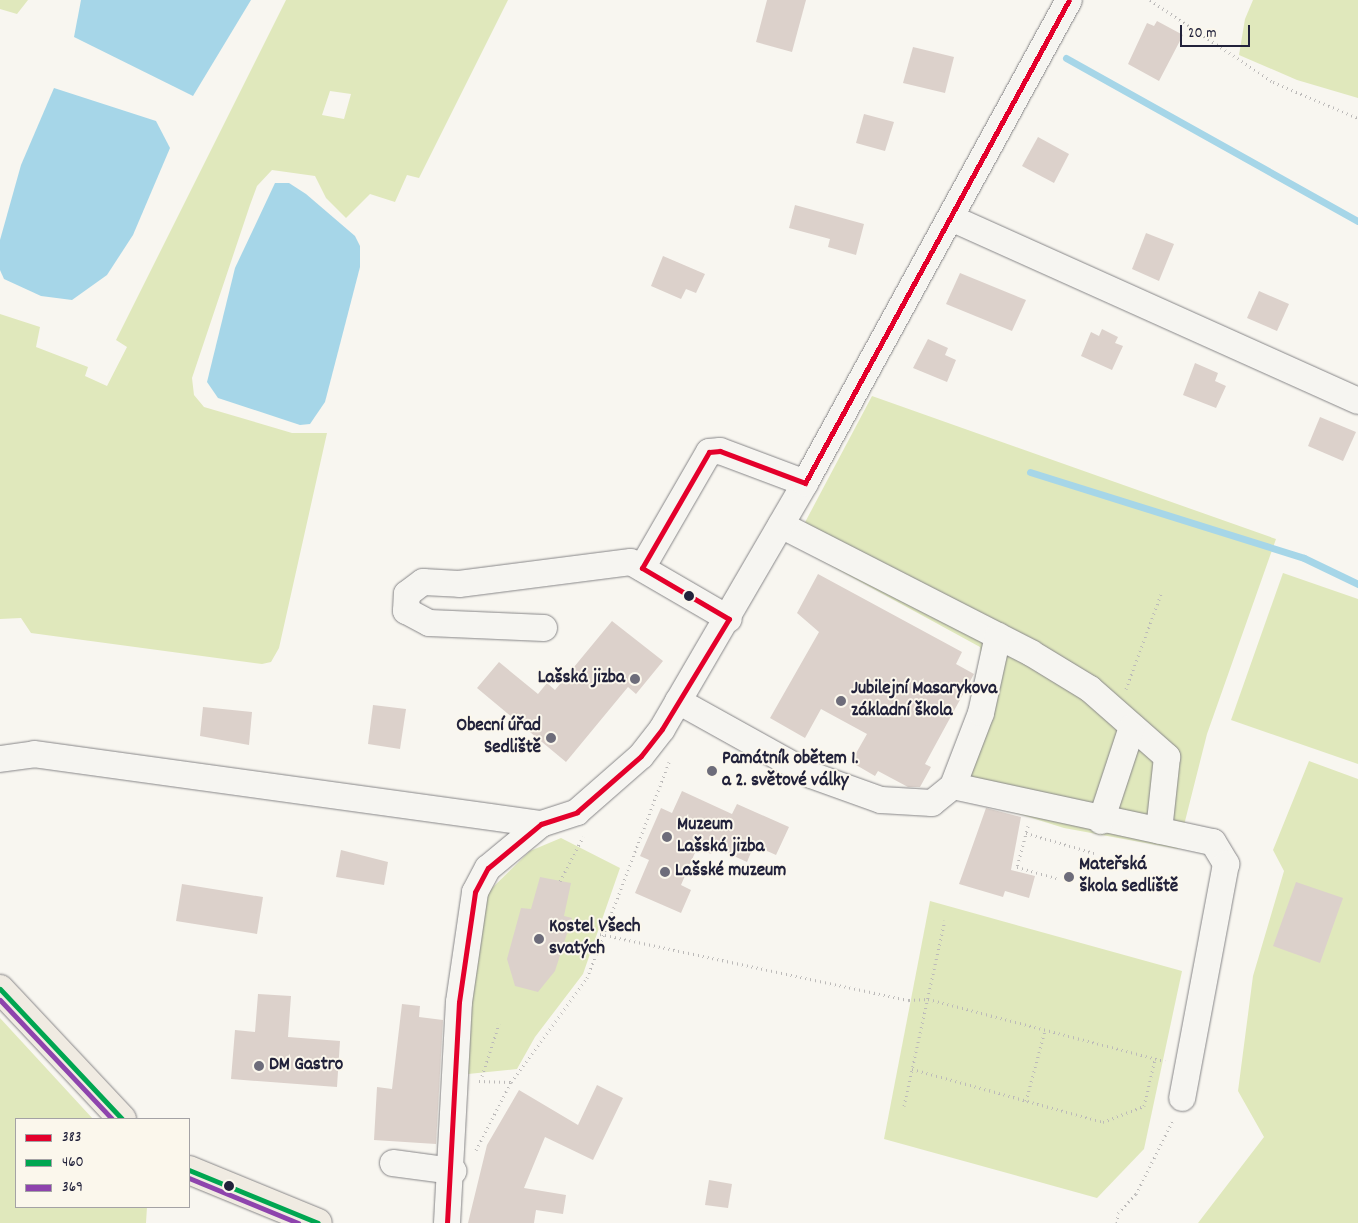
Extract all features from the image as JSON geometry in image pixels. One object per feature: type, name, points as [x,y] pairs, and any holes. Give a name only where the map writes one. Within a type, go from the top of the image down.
[{"type":"main road","points":[[0,989],[121,1118]]},
{"type":"main road","points":[[190,1170],[318,1223]]},
{"type":"street","points":[[447,1223],[452,1171],[468,1081],[459,1002],[475,892],[488,868],[541,824],[577,812],[641,756],[678,701],[729,619],[805,483],[1069,0]]},
{"type":"street","points":[[951,218],[1358,401]]},
{"type":"street","points":[[642,568],[709,452],[720,451],[805,483]]},
{"type":"street","points":[[780,525],[998,636],[1090,689],[1167,757],[1160,831]]},
{"type":"street","points":[[544,628],[429,623],[406,611],[406,594],[423,582],[459,584],[631,562],[729,619]]},
{"type":"street","points":[[678,701],[811,775],[880,800],[932,804],[953,786],[981,713],[998,636]]},
{"type":"street","points":[[1101,821],[1125,720]]},
{"type":"street","points":[[0,759],[34,754],[541,824]]},
{"type":"street","points":[[953,786],[1101,821],[1213,842],[1226,864],[1182,1098]]},
{"type":"street","points":[[393,1164],[452,1171]]},
{"type":"path","points":[[1150,0],[1273,82],[1358,118]]},
{"type":"path","points":[[1125,720],[1161,594]]},
{"type":"path","points":[[474,1156],[511,1082],[586,978],[600,934],[673,753]]},
{"type":"path","points":[[1034,806],[1017,867],[1056,878]]},
{"type":"path","points":[[560,881],[583,837],[577,812]]},
{"type":"path","points":[[1026,834],[1094,853]]},
{"type":"path","points":[[904,1106],[945,920]]},
{"type":"path","points":[[600,934],[910,1000],[928,999],[1188,1067]]},
{"type":"path","points":[[500,1024],[468,1081],[511,1082]]},
{"type":"path","points":[[1026,1101],[1045,1030]]},
{"type":"path","points":[[912,1069],[1102,1122],[1144,1106],[1154,1059]]},
{"type":"path","points":[[1117,1223],[1118,1213],[1136,1194],[1165,1140],[1182,1098]]},
{"type":"green space","points":[[0,0],[28,0],[17,14],[0,9]]},
{"type":"green space","points":[[286,0],[508,0],[419,178],[407,175],[395,202],[370,194],[346,218],[326,198],[315,176],[272,170],[257,186],[250,205],[192,378],[194,395],[204,407],[292,433],[327,433],[279,648],[271,662],[262,664],[31,633],[21,618],[0,619],[0,314],[40,327],[36,347],[88,367],[85,376],[107,386],[127,347],[116,340]],"holes":[[[330,91],[351,94],[344,119],[322,115]]]},
{"type":"green space","points":[[1253,0],[1358,0],[1358,98],[1297,80],[1239,55],[1245,19]]},
{"type":"green space","points":[[872,396],[1276,539],[1207,734],[1178,849],[1064,828],[961,796],[983,677],[980,647],[793,545]]},
{"type":"green space","points":[[1283,573],[1358,599],[1358,764],[1231,720]]},
{"type":"green space","points":[[1309,761],[1358,779],[1358,1223],[1198,1223],[1264,1137],[1238,1091],[1253,976],[1284,871],[1273,850]]},
{"type":"green space","points":[[561,838],[620,868],[583,974],[535,1037],[517,1069],[468,1074],[470,1013],[488,892],[530,851]]},
{"type":"green space","points":[[930,901],[1182,971],[1144,1149],[1097,1198],[884,1139]]},
{"type":"green space","points":[[0,1018],[92,1118],[15,1118],[15,1208],[147,1208],[146,1223],[0,1223]]},
{"type":"water","points":[[81,0],[251,0],[193,96],[74,37]]},
{"type":"water","points":[[54,88],[156,121],[170,148],[133,235],[107,275],[72,300],[41,296],[4,279],[0,270],[0,240],[21,165]]},
{"type":"water","points":[[275,183],[289,183],[306,194],[355,236],[360,246],[360,267],[325,402],[310,424],[300,425],[218,398],[207,382],[235,268]]},
{"type":"building","points":[[767,0],[806,0],[792,52],[756,42]]},
{"type":"building","points":[[1157,21],[1183,35],[1159,81],[1128,64],[1147,23],[1154,26]]},
{"type":"building","points":[[913,47],[954,57],[945,93],[903,83]]},
{"type":"building","points":[[864,114],[894,122],[885,151],[856,143]]},
{"type":"building","points":[[1038,137],[1069,154],[1054,183],[1022,166]]},
{"type":"building","points":[[795,205],[864,224],[856,255],[828,247],[830,239],[789,228]]},
{"type":"building","points":[[1146,233],[1174,244],[1159,281],[1132,269]]},
{"type":"building","points":[[663,256],[705,274],[696,293],[686,289],[681,299],[651,286]]},
{"type":"building","points":[[960,273],[1026,300],[1012,331],[946,304]]},
{"type":"building","points":[[1259,291],[1289,304],[1277,331],[1247,318]]},
{"type":"building","points":[[1102,329],[1118,337],[1115,343],[1123,346],[1112,370],[1081,356],[1091,332],[1099,336]]},
{"type":"building","points":[[928,339],[948,348],[945,355],[956,360],[947,382],[913,368]]},
{"type":"building","points":[[1195,363],[1218,373],[1215,381],[1226,386],[1216,408],[1183,395]]},
{"type":"building","points":[[1320,417],[1356,432],[1343,461],[1308,446]]},
{"type":"building","points":[[818,574],[962,652],[956,664],[974,674],[925,764],[931,767],[920,787],[908,787],[878,771],[875,776],[851,762],[867,734],[821,709],[805,738],[770,718],[819,632],[797,613]]},
{"type":"building","points":[[612,621],[663,661],[636,694],[628,687],[566,762],[477,688],[499,662],[538,694],[547,683],[555,690]]},
{"type":"building","points":[[373,705],[406,709],[400,749],[368,744]]},
{"type":"building","points":[[203,707],[252,712],[249,745],[200,736]]},
{"type":"building","points":[[682,791],[732,814],[737,804],[789,827],[776,855],[754,845],[747,862],[714,847],[711,854],[697,848],[681,885],[691,890],[681,913],[635,893],[649,860],[640,856],[661,808],[672,813]]},
{"type":"building","points":[[986,808],[1021,817],[1011,870],[1035,876],[1029,898],[1005,891],[1003,897],[959,884]]},
{"type":"building","points":[[341,850],[388,862],[384,885],[336,877]]},
{"type":"building","name":"Kostel Všech svatých","points":[[540,877],[571,883],[564,916],[572,918],[555,971],[538,992],[515,986],[507,959],[521,908],[531,909]]},
{"type":"building","points":[[1296,882],[1343,898],[1320,963],[1273,946]]},
{"type":"building","points":[[182,884],[263,897],[257,934],[176,921]]},
{"type":"building","points":[[258,994],[291,996],[288,1037],[340,1041],[337,1087],[231,1079],[235,1030],[255,1032]]},
{"type":"building","points":[[402,1004],[420,1006],[419,1017],[443,1020],[436,1144],[374,1140],[377,1087],[392,1089]]},
{"type":"building","points":[[597,1085],[623,1098],[593,1160],[545,1137],[524,1188],[566,1195],[563,1214],[536,1210],[534,1223],[468,1223],[487,1145],[519,1090],[578,1125]]},
{"type":"building","points":[[709,1180],[732,1184],[728,1208],[705,1205]]},
{"type":"waterway","points":[[1066,58],[1358,221]]},
{"type":"waterway","points":[[1030,472],[1304,558],[1358,584]]},
{"type":"transit line","name":"383","points":[[447,1223],[459,1002],[475,892],[488,868],[541,824],[577,812],[641,756],[662,729],[729,619],[642,568],[709,452],[720,451],[805,483],[1069,0]]},
{"type":"transit line","name":"460","points":[[0,989],[121,1118]]},
{"type":"transit line","name":"369","points":[[0,1000],[111,1118]]},
{"type":"transit line","name":"460","points":[[190,1170],[318,1223]]},
{"type":"transit line","name":"369","points":[[190,1178],[298,1223]]},
{"type":"place","name":"Lašská jizba","points":[[635,679]]},
{"type":"place","name":"Jubilejní Masarykova základní škola","points":[[841,701]]},
{"type":"place","name":"Obecní úřad Sedliště","points":[[551,738]]},
{"type":"place","name":"Památník obětem 1. a 2. světové války","points":[[712,771]]},
{"type":"place","name":"Muzeum Lašská jizba","points":[[667,837]]},
{"type":"place","name":"Lašské muzeum","points":[[665,872]]},
{"type":"place","name":"Mateřská škola Sedliště","points":[[1069,877]]},
{"type":"place","name":"Kostel Všech svatých","points":[[539,939]]},
{"type":"place","name":"DM Gastro","points":[[259,1066]]}]
